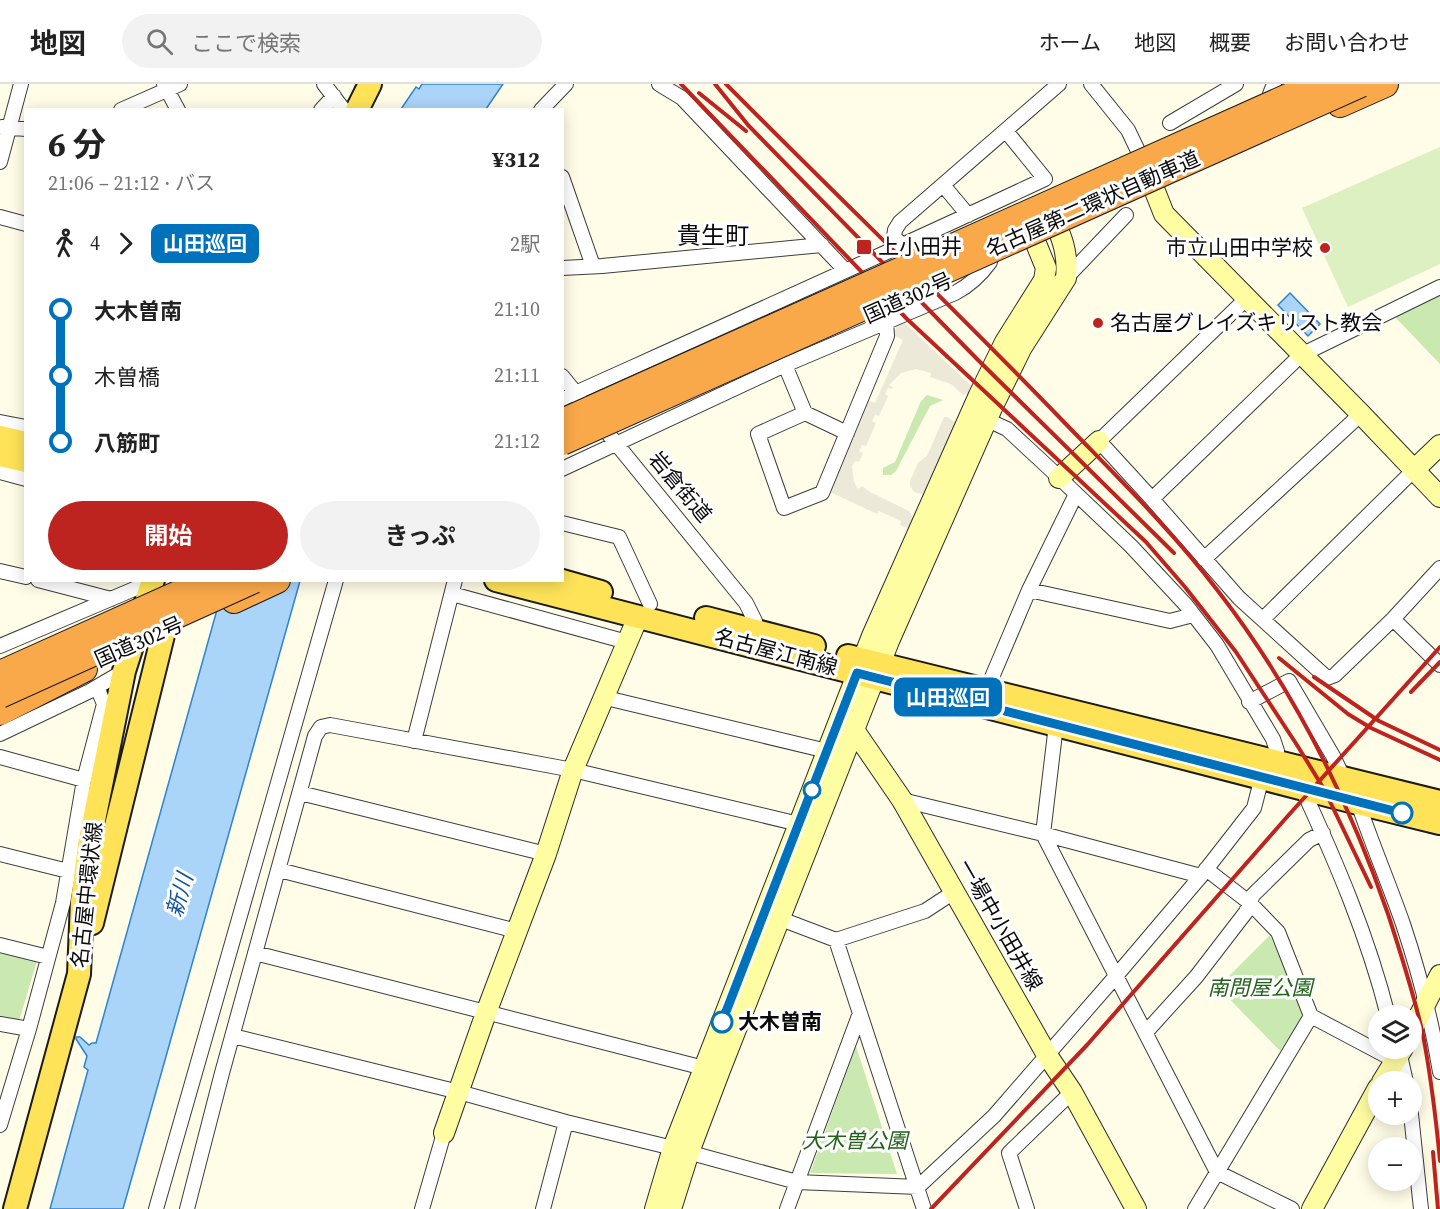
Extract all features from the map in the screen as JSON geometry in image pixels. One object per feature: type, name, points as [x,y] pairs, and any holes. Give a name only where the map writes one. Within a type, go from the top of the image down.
[{"type":"highway","name":"国道302号","points":[[567,401],[712,344],[924,243],[1020,206],[1044,187],[1139,153],[1272,89],[1294,84]]},
{"type":"highway","name":"名古屋第二環状自動車道","points":[[564,421],[1317,84]]},
{"type":"highway","name":"名古屋第二環状自動車道","points":[[564,441],[1361,84]]},
{"type":"highway","name":"国道302号","points":[[564,452],[1384,84]]},
{"type":"highway","points":[[0,674],[205,582]]},
{"type":"highway","points":[[0,694],[250,582]]},
{"type":"highway","name":"国道302号","points":[[0,704],[122,661],[164,630],[272,582]]},
{"type":"highway","name":"国道302号","points":[[0,666],[168,584]]},
{"type":"highway","points":[[0,712],[122,661]]},
{"type":"main road","points":[[358,108],[370,84]]},
{"type":"main road","points":[[0,437],[24,443]]},
{"type":"main road","points":[[0,455],[24,461]]},
{"type":"main road","name":"名古屋江南線","points":[[506,582],[644,610],[754,629],[868,668],[1056,725],[1270,769],[1343,777],[1440,802]]},
{"type":"main road","name":"名古屋江南線","points":[[564,582],[644,610],[868,668],[987,689],[1270,769],[1302,788],[1440,823]]},
{"type":"main road","name":"名古屋中環状線","points":[[15,1209],[79,974],[82,901],[109,711],[122,661],[168,584]]},
{"type":"main road","points":[[79,974],[164,630]]},
{"type":"street","points":[[0,162],[4,128],[21,84]]},
{"type":"street","points":[[324,84],[343,108]]},
{"type":"street","points":[[543,108],[566,84]]},
{"type":"street","points":[[659,84],[682,98],[845,270]]},
{"type":"street","points":[[903,246],[894,237],[900,222],[1059,84]]},
{"type":"street","points":[[1091,84],[1128,130],[1164,214],[1440,497]]},
{"type":"street","points":[[1170,123],[1236,84]]},
{"type":"street","points":[[125,108],[171,86],[177,108]]},
{"type":"street","points":[[323,108],[334,96]]},
{"type":"street","points":[[4,128],[24,129]]},
{"type":"street","points":[[1006,131],[1044,187],[1065,246],[1068,264],[1066,278]]},
{"type":"street","points":[[564,183],[593,266]]},
{"type":"street","points":[[943,185],[968,215]]},
{"type":"street","points":[[567,401],[845,270],[903,246],[924,243],[968,215],[1044,187]]},
{"type":"street","points":[[979,416],[1005,342],[1044,280],[1046,268],[1020,206]]},
{"type":"street","points":[[655,1209],[720,1070],[773,916],[928,508],[979,416],[1066,278],[1126,215]]},
{"type":"street","points":[[0,217],[24,223]]},
{"type":"street","points":[[564,268],[822,244]]},
{"type":"street","points":[[564,468],[784,366],[968,286],[990,262]]},
{"type":"street","points":[[1152,499],[1302,355],[1440,287]]},
{"type":"street","points":[[1059,478],[1246,298]]},
{"type":"street","points":[[805,413],[758,434],[784,508],[822,492],[887,336],[886,321]]},
{"type":"street","points":[[784,366],[805,413],[847,434]]},
{"type":"street","name":"岩倉街道","points":[[564,386],[567,401],[616,444],[701,545],[746,603],[755,621],[754,629]]},
{"type":"street","points":[[1204,559],[1361,414]]},
{"type":"street","points":[[233,1036],[459,1092],[797,1182],[918,1187],[994,1116],[1203,872],[1254,808],[1277,751],[1273,739],[1216,645],[1193,615],[1131,546],[1007,429],[979,416]]},
{"type":"street","points":[[0,422],[24,427]]},
{"type":"street","points":[[1099,441],[1239,598],[1327,678],[1335,675],[1393,619],[1440,568]]},
{"type":"street","points":[[1263,619],[1440,445]]},
{"type":"street","points":[[0,472],[24,478]]},
{"type":"street","points":[[987,689],[1029,590],[1076,494]]},
{"type":"street","points":[[422,1209],[444,1133],[546,854],[573,770],[602,697],[644,610],[619,537],[564,523]]},
{"type":"street","points":[[0,571],[24,577]]},
{"type":"street","points":[[46,582],[111,599]]},
{"type":"street","points":[[156,1209],[335,582]]},
{"type":"street","points":[[0,646],[111,599],[168,584]]},
{"type":"street","points":[[414,741],[453,587],[627,642]]},
{"type":"street","points":[[1029,590],[1170,621],[1193,615]]},
{"type":"street","points":[[1393,619],[1440,665]]},
{"type":"street","points":[[0,734],[97,687],[122,661]]},
{"type":"street","points":[[1249,702],[1289,681],[1334,756],[1343,777]]},
{"type":"street","points":[[1,1118],[29,1029],[63,903],[84,780],[109,711],[97,687]]},
{"type":"street","points":[[602,697],[827,752]]},
{"type":"street","points":[[187,1209],[315,735],[321,727],[330,725],[573,770],[799,824]]},
{"type":"street","points":[[1056,725],[1042,834],[1218,1172],[1292,1209]]},
{"type":"street","points":[[671,1209],[681,1150],[704,1068],[773,916],[799,824],[827,752],[846,726]]},
{"type":"street","name":"一場中小田井線","points":[[846,726],[902,800],[1047,1055],[1072,1092],[1136,1209]]},
{"type":"street","points":[[0,757],[84,780]]},
{"type":"street","points":[[1302,788],[1363,930],[1386,1005]]},
{"type":"street","points":[[300,793],[546,854]]},
{"type":"street","points":[[902,800],[1203,872],[1250,903],[1278,932],[1311,1016],[1368,1040]]},
{"type":"street","points":[[1358,803],[1403,924],[1437,1034],[1440,1072]]},
{"type":"street","points":[[1146,1032],[1196,977],[1246,912],[1253,895],[1309,840],[1323,833]]},
{"type":"street","points":[[0,854],[68,871]]},
{"type":"street","points":[[279,870],[517,931]]},
{"type":"street","points":[[773,916],[836,940],[925,911],[954,892]]},
{"type":"street","points":[[836,940],[924,1209]]},
{"type":"street","points":[[0,945],[48,957]]},
{"type":"street","points":[[255,953],[704,1068]]},
{"type":"street","points":[[1422,1008],[1440,975]]},
{"type":"street","points":[[787,1209],[860,1013]]},
{"type":"street","points":[[1195,1209],[1311,1016]]},
{"type":"street","points":[[0,1024],[29,1029]]},
{"type":"street","points":[[1027,1209],[1009,1153],[1072,1092]]},
{"type":"street","points":[[1312,1209],[1368,1106]]},
{"type":"street","points":[[543,1209],[566,1122]]},
{"type":"street","points":[[1413,1125],[1420,1209]]},
{"type":"green space","points":[[1440,147],[1440,264],[1348,307],[1302,208]]},
{"type":"green space","points":[[1440,293],[1440,364],[1395,317]]},
{"type":"green space","points":[[927,395],[943,400],[930,406],[896,471],[891,475],[883,475],[883,468],[895,462],[921,401]]},
{"type":"green space","name":"南問屋公園","points":[[1270,935],[1304,1015],[1280,1051],[1218,987]]},
{"type":"green space","points":[[0,953],[37,961],[19,1021],[0,1018]]},
{"type":"green space","name":"大木曽公園","points":[[856,1046],[897,1174],[810,1173]]},
{"type":"shaded area","points":[[903,321],[975,387],[972,392],[963,395],[951,384],[930,377],[931,373],[916,369],[901,373],[889,385],[893,387],[888,388],[885,394],[888,396],[879,416],[875,415],[872,421],[876,423],[866,446],[862,445],[859,451],[863,453],[859,462],[855,461],[852,466],[854,482],[858,489],[862,486],[909,511],[913,518],[912,530],[900,525],[901,521],[879,511],[877,514],[828,491],[831,480],[835,482],[849,450],[845,448],[846,443],[851,444],[864,413],[860,410],[865,399],[875,403],[903,340],[893,335],[898,323]]},
{"type":"shaded area","points":[[944,417],[957,423],[924,495],[914,492],[910,481],[918,463],[927,456]]},
{"type":"water","points":[[422,84],[503,84],[487,108],[402,108],[416,87],[419,89]]},
{"type":"water","points":[[1290,293],[1320,324],[1308,336],[1278,305]]},
{"type":"water","name":"新川","points":[[225,582],[300,582],[123,1209],[50,1209],[88,1070],[84,1067],[87,1056],[76,1037],[80,1037],[89,1045],[96,1043]]},
{"type":"railway","points":[[681,84],[907,319],[1146,542],[1185,587],[1236,652],[1297,745],[1324,789],[1371,887]]},
{"type":"railway","points":[[715,84],[748,125],[978,360],[1174,553]]},
{"type":"railway","points":[[726,84],[978,334],[1142,502],[1200,568],[1271,666],[1316,745],[1336,786],[1388,914],[1423,1035],[1440,1161]]},
{"type":"railway","points":[[699,93],[746,131]]},
{"type":"railway","points":[[931,1209],[1087,1045],[1440,647]]},
{"type":"railway","points":[[1279,658],[1348,714],[1371,728],[1440,760]]},
{"type":"railway","points":[[1411,692],[1440,662]]},
{"type":"railway","points":[[1314,677],[1379,721],[1440,750]]},
{"type":"railway","points":[[1433,1152],[1438,1209]]},
{"type":"bus line","name":"山田巡回","points":[[722,1022],[857,673],[1402,813]]},
{"type":"place","name":"上小田井","points":[[864,247]]},
{"type":"place","name":"市立山田中学校","points":[[1325,248]]},
{"type":"place","name":"名古屋グレイズキリスト教会","points":[[1098,323]]},
{"type":"place","name":"大木曽南","points":[[722,1022]]},
{"type":"district","name":"貴生町","points":[[713,236]]}]
